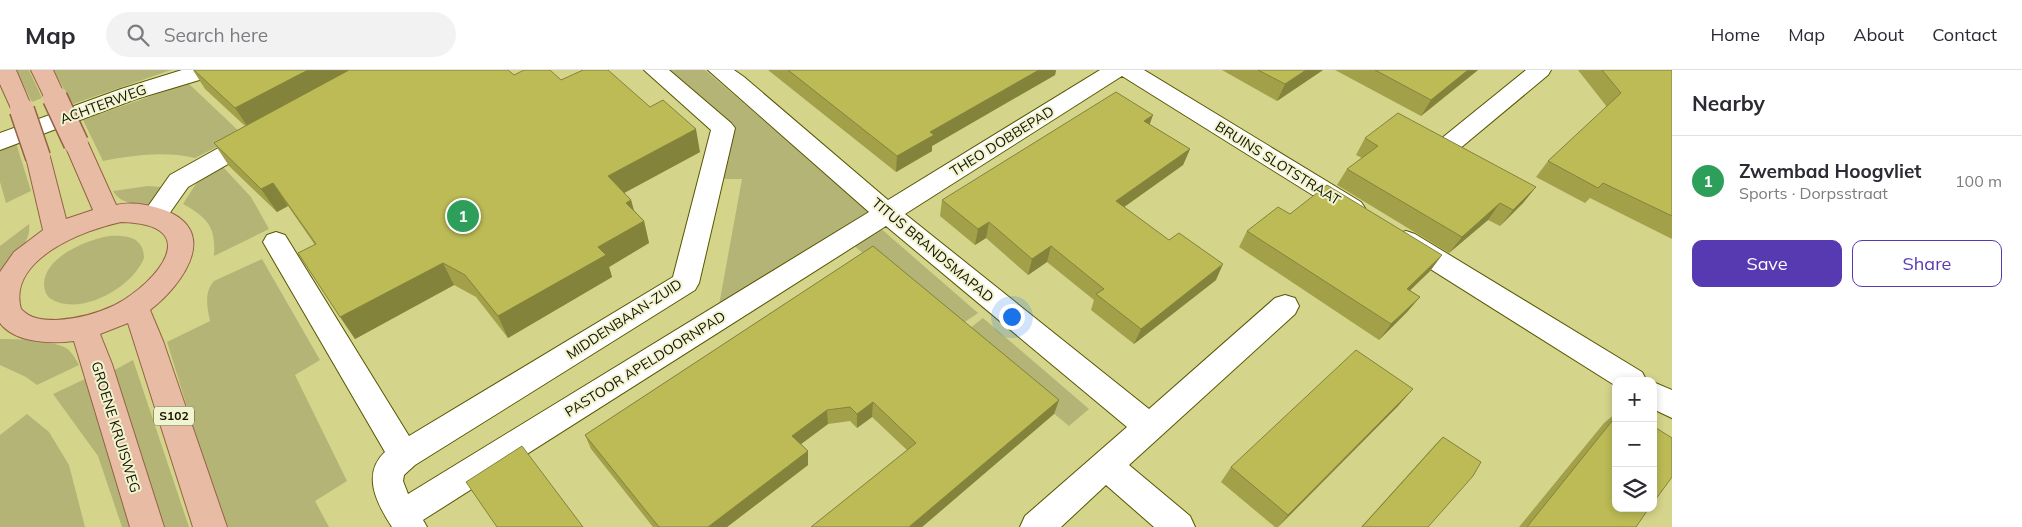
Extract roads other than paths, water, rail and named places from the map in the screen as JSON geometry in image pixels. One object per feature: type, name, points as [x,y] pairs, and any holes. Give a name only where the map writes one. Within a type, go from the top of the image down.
[{"type":"main road","points":[[5,70],[22,110],[38,157],[57,234]]},
{"type":"main road","points":[[42,70],[108,215]]},
{"type":"main road","points":[[133,212],[155,215],[165,219],[178,233],[180,252],[177,262],[161,284],[135,306],[110,318],[69,330],[42,331],[7,323],[8,312],[5,304],[4,285],[22,262],[44,242],[82,222],[108,215],[133,212]]},
{"type":"main road","name":"S102","points":[[135,306],[149,341],[210,527]]},
{"type":"main road","name":"GROENE KRUISWEG","points":[[83,327],[97,364],[147,527]]},
{"type":"street","name":"ACHTERWEG","points":[[0,142],[172,79],[208,70]]},
{"type":"street","name":"MIDDENBAAN-ZUID","points":[[407,521],[388,489],[387,476],[392,466],[404,456],[685,283],[723,128],[654,70]]},
{"type":"street","name":"TITUS BRANDSMAPAD","points":[[719,70],[736,82],[888,213],[1149,427]]},
{"type":"street","name":"THEO DOBBEPAD","points":[[888,213],[1116,70]]},
{"type":"street","name":"BRUINS SLOTSTRAAT","points":[[1128,70],[1625,377]]},
{"type":"street","points":[[1450,144],[1540,70]]},
{"type":"street","points":[[155,215],[179,181],[277,126]]},
{"type":"street","name":"PASTOOR APELDOORNPAD","points":[[407,521],[888,213]]},
{"type":"street","points":[[276,242],[404,456]]},
{"type":"street","points":[[1037,527],[1286,306]]},
{"type":"street","points":[[1657,396],[1672,405]]},
{"type":"street","points":[[1107,466],[1178,527]]},
{"type":"place","name":"Zwembad Hoogvliet","points":[[463,216]]}]
